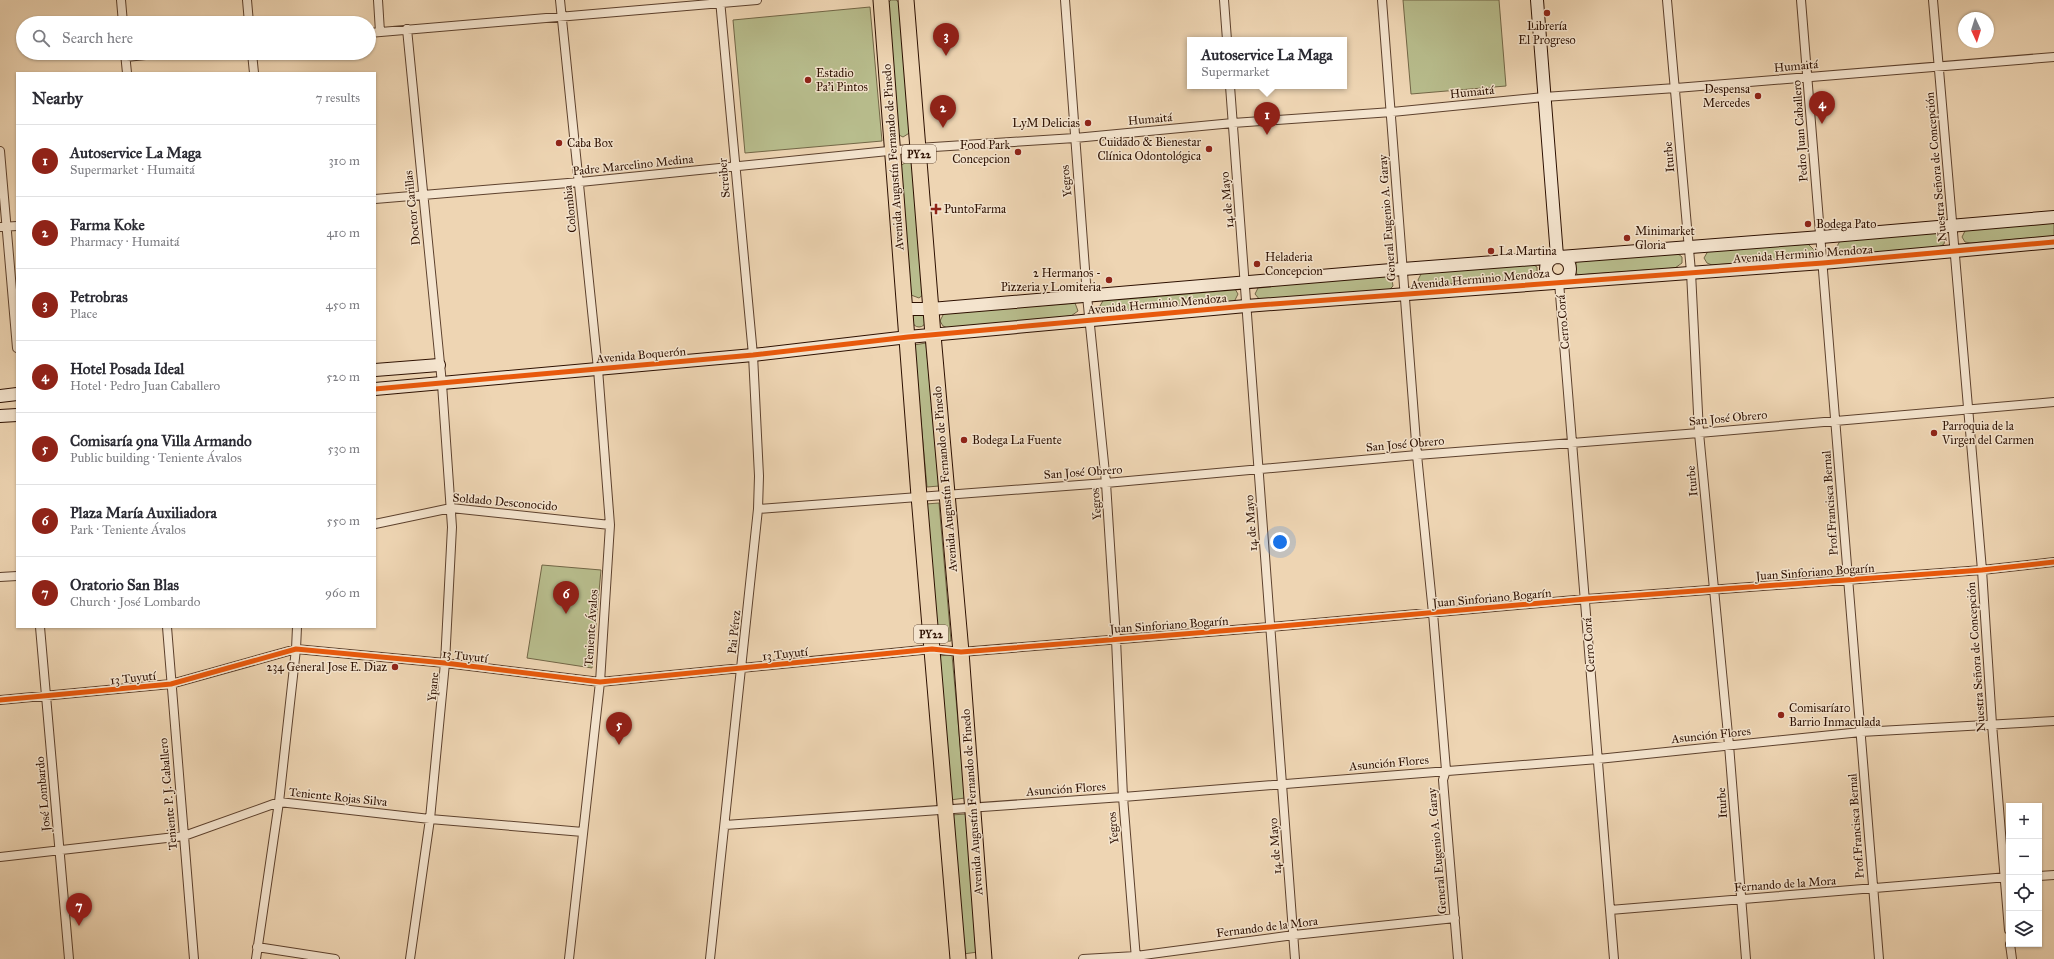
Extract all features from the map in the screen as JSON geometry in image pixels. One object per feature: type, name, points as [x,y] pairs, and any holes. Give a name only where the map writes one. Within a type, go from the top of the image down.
[{"type":"highway","name":"Avenida Augustín Fernando de Pinedo","points":[[881,0],[919,496],[958,959]]},
{"type":"highway","name":"Avenida Augustín Fernando de Pinedo","points":[[906,0],[946,493],[961,652],[984,959]]},
{"type":"street","points":[[122,0],[123,16]]},
{"type":"street","points":[[247,0],[248,16]]},
{"type":"street","points":[[378,0],[380,32]]},
{"type":"street","name":"Colombia","points":[[560,0],[580,182],[598,369]]},
{"type":"street","points":[[376,32],[720,1],[757,0]]},
{"type":"street","name":"Yegros","points":[[1065,0],[1087,296],[1091,321],[1106,483],[1116,639],[1123,797],[1136,958]]},
{"type":"street","points":[[1224,0],[1227,37]]},
{"type":"street","name":"General Eugenio A. Garay","points":[[1382,0],[1392,112],[1402,269],[1417,455],[1433,613],[1446,770],[1443,780],[1458,959]]},
{"type":"street","points":[[1537,0],[1557,256]]},
{"type":"street","name":"Iturbe","points":[[1667,0],[1676,88],[1691,272],[1699,433],[1729,745],[1746,959]]},
{"type":"street","name":"Pedro Juan Caballero","points":[[1801,0],[1821,237]]},
{"type":"street","name":"Nuestra Señora de Concepción","points":[[1932,0],[1956,250],[1967,409],[1982,570],[1992,724],[2007,875]]},
{"type":"street","name":"Screiber","points":[[720,1],[753,355]]},
{"type":"street","name":"Doctor Carillas","points":[[407,29],[442,384]]},
{"type":"street","name":"Humaitá","points":[[893,151],[918,148],[1075,138],[1233,123],[1392,112],[1544,97],[1676,88],[2054,57]]},
{"type":"street","points":[[126,60],[127,72]]},
{"type":"street","points":[[253,60],[254,72]]},
{"type":"street","name":"14 de Mayo","points":[[1230,89],[1246,282],[1246,306],[1260,469],[1270,627],[1295,959]]},
{"type":"street","points":[[0,151],[3,227],[16,339]]},
{"type":"street","name":"Padre Marcelino Medina","points":[[376,199],[580,182],[893,151]]},
{"type":"street","name":"Avenida Herminio Mendoza","points":[[905,309],[931,309],[1557,256],[1821,237],[2054,217]]},
{"type":"street","points":[[3,227],[16,226]]},
{"type":"street","name":"Prof.Francisca Bernal","points":[[1821,237],[1879,959]]},
{"type":"street","name":"Avenida Herminio Mendoza","points":[[908,337],[1246,306],[1823,263],[2054,242]]},
{"type":"street","name":"Cerro Corá","points":[[1557,256],[1565,261],[1570,269],[1568,275],[1559,282],[1550,279],[1546,270],[1548,263],[1557,256]]},
{"type":"street","name":"Cerro Corá","points":[[1559,282],[1586,599],[1614,959]]},
{"type":"street","name":"Avenida Boquerón","points":[[376,390],[753,355],[908,337]]},
{"type":"street","name":"Pai Pérez","points":[[710,959],[758,509],[759,476],[753,355]]},
{"type":"street","points":[[376,370],[439,365]]},
{"type":"street","name":"Teniente Ávalos","points":[[569,959],[600,682],[610,525],[598,369]]},
{"type":"street","name":"Ypane","points":[[410,959],[430,819],[445,664],[452,527],[442,384]]},
{"type":"street","points":[[0,396],[16,394]]},
{"type":"street","name":"San José Obrero","points":[[758,509],[946,493],[1106,483],[1417,455],[1699,433],[2054,402]]},
{"type":"street","points":[[0,416],[16,415]]},
{"type":"street","name":"Soldado Desconocido","points":[[376,524],[451,508],[610,525]]},
{"type":"street","name":"Juan Sinforiano Bogarín","points":[[932,649],[961,652],[1586,599],[1982,570],[2054,562]]},
{"type":"street","points":[[0,577],[16,576]]},
{"type":"street","name":"José Lombardo","points":[[40,628],[69,959]]},
{"type":"street","name":"Teniente P. J. Caballero","points":[[166,628],[194,959]]},
{"type":"street","points":[[256,959],[279,802],[296,649],[297,628]]},
{"type":"street","name":"13 Tuyutí","points":[[0,700],[46,697],[172,684],[296,649],[600,682],[932,649]]},
{"type":"street","name":"Asunción Flores","points":[[725,825],[972,806],[1123,797],[1598,759],[1861,732],[2054,721]]},
{"type":"street","name":"Teniente Rojas Silva","points":[[0,858],[184,836],[279,802],[430,819],[583,832]]},
{"type":"street","points":[[2042,876],[2054,875]]},
{"type":"street","name":"Fernando de la Mora","points":[[1610,910],[2006,877]]},
{"type":"street","name":"Fernando de la Mora","points":[[1083,959],[1136,958],[1294,935],[1454,918]]},
{"type":"street","points":[[257,947],[335,959]]},
{"type":"street","points":[[2010,947],[2012,959]]},
{"type":"green space","points":[[891,0],[896,0],[900,3],[911,132],[903,137],[897,134],[887,4]]},
{"type":"green space","points":[[1403,0],[1499,0],[1506,86],[1411,94]]},
{"type":"green space","name":"Estadio Pa'i Pintos","points":[[870,7],[882,141],[745,153],[733,20]]},
{"type":"green space","points":[[908,161],[914,165],[924,294],[919,298],[911,295],[900,166]]},
{"type":"green space","points":[[2054,221],[2054,236],[1971,243],[1965,242],[1962,237],[1966,229]]},
{"type":"green space","points":[[1940,232],[1945,239],[1944,244],[1939,247],[1844,255],[1839,253],[1836,248],[1840,241]]},
{"type":"green space","points":[[1808,244],[1814,250],[1812,256],[1807,259],[1712,265],[1707,263],[1704,258],[1708,251]]},
{"type":"green space","points":[[1677,253],[1682,257],[1682,263],[1675,268],[1578,275],[1573,269],[1577,261]]},
{"type":"green space","points":[[1532,264],[1537,267],[1537,273],[1530,279],[1426,287],[1420,285],[1418,280],[1422,272]]},
{"type":"green space","points":[[1385,276],[1392,280],[1393,286],[1389,290],[1260,300],[1255,294],[1259,286]]},
{"type":"green space","points":[[1235,289],[1238,294],[1234,302],[1108,313],[1103,311],[1100,306],[1104,299]]},
{"type":"green space","points":[[1075,303],[1078,311],[1071,316],[948,328],[943,326],[940,321],[944,313]]},
{"type":"green space","points":[[919,313],[924,315],[926,320],[924,325],[919,327],[914,325],[912,320],[914,315]]},
{"type":"green space","points":[[926,343],[939,486],[927,487],[914,345]]},
{"type":"green space","points":[[939,503],[951,641],[938,642],[926,504]]},
{"type":"green space","points":[[542,565],[601,570],[592,668],[527,658]]},
{"type":"green space","points":[[952,655],[965,798],[950,800],[937,656]]},
{"type":"green space","points":[[966,814],[978,952],[963,954],[951,815]]},
{"type":"cycle path","points":[[376,389],[753,355],[908,337],[1246,306],[1823,263],[2054,242]]},
{"type":"cycle path","points":[[0,700],[171,684],[296,649],[445,663],[600,682],[932,649],[961,652],[1586,599],[1982,570],[2054,562]]},
{"type":"place","name":"Librería El Progreso","points":[[1547,13]]},
{"type":"place","name":"Petrobras","points":[[946,56]]},
{"type":"place","name":"Estadio Pa'i Pintos","points":[[808,80]]},
{"type":"place","name":"Despensa Mercedes","points":[[1758,96]]},
{"type":"place","name":"LyM Delicias","points":[[1088,123]]},
{"type":"place","name":"Hotel Posada Ideal","points":[[1822,124]]},
{"type":"place","name":"Farma Koke","points":[[943,128]]},
{"type":"place","name":"Autoservice La Maga","points":[[1267,135]]},
{"type":"place","name":"Caba Box","points":[[559,143]]},
{"type":"place","name":"Cuidado & Bienestar Clínica Odontológica","points":[[1209,149]]},
{"type":"place","name":"Food Park Concepcion","points":[[1018,152]]},
{"type":"place","name":"PuntoFarma","points":[[936,209]]},
{"type":"place","name":"Bodega Pato","points":[[1808,224]]},
{"type":"place","name":"Minimarket Gloria","points":[[1627,238]]},
{"type":"place","name":"La Martina","points":[[1491,251]]},
{"type":"place","name":"Heladeria Concepcion","points":[[1257,264]]},
{"type":"place","name":"2 Hermanos - Pizzeria y Lomiteria","points":[[1109,280]]},
{"type":"place","name":"Parroquia de la Virgen del Carmen","points":[[1934,433]]},
{"type":"place","name":"Bodega La Fuente","points":[[964,440]]},
{"type":"place","name":"Plaza María Auxiliadora","points":[[566,614]]},
{"type":"place","name":"234 General Jose E. Diaz","points":[[395,667]]},
{"type":"place","name":"Comisaría10 Barrio Inmaculada","points":[[1781,715]]},
{"type":"place","name":"Comisaría 9na Villa Armando","points":[[619,745]]},
{"type":"place","name":"Oratorio San Blas","points":[[79,926]]}]
